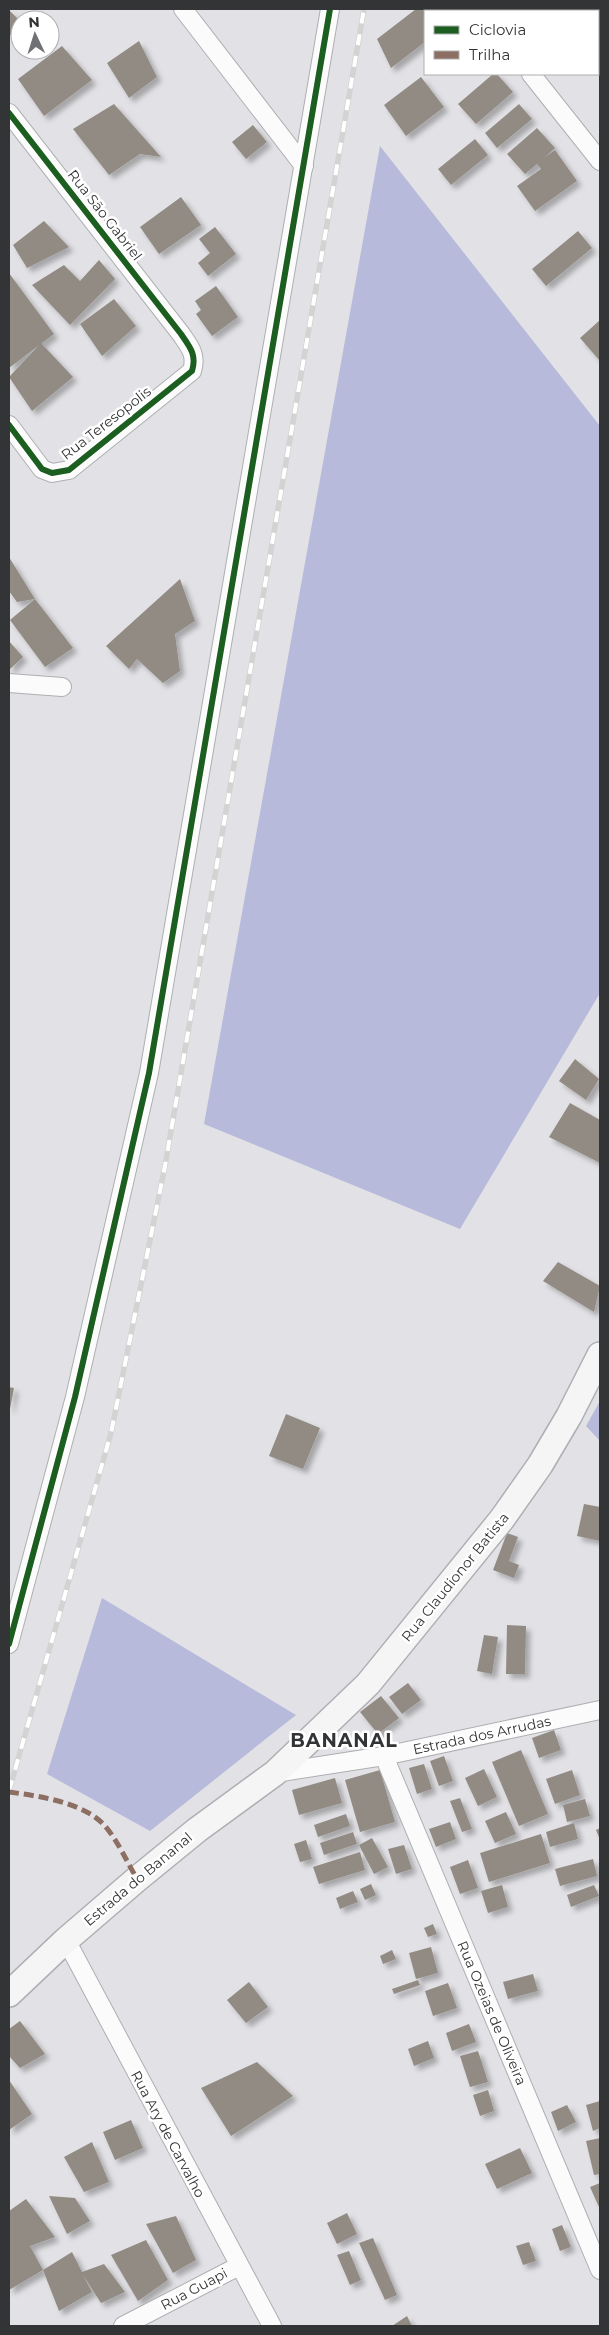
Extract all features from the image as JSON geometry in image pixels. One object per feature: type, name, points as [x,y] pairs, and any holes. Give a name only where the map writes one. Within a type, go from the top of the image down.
[{"type":"main road","name":"Rua Claudionor Batista","points":[[275,1773],[368,1684],[497,1526],[540,1465],[600,1355]]},
{"type":"main road","name":"Estrada do Bananal","points":[[9,1994],[66,1940],[197,1830],[275,1773]]},
{"type":"street","points":[[183,9],[304,166]]},
{"type":"street","points":[[9,1644],[75,1397],[149,1073],[330,9]]},
{"type":"street","points":[[532,75],[600,161]]},
{"type":"street","name":"Rua São Gabriel","points":[[9,112],[181,334]]},
{"type":"street","name":"Rua Teresopolis","points":[[9,425],[42,469],[52,473],[69,470],[192,371],[195,361],[193,351],[181,334]]},
{"type":"street","points":[[10,688],[62,687]]},
{"type":"street","name":"Estrada dos Arrudas","points":[[275,1773],[384,1756],[600,1710]]},
{"type":"street","name":"Rua Ozeias de Oliveira","points":[[384,1756],[600,2270]]},
{"type":"street","name":"Rua Ary de Carvalho","points":[[66,1940],[238,2266],[272,2326]]},
{"type":"street","name":"Rua Guapi","points":[[124,2326],[238,2266]]},
{"type":"shaded area","points":[[380,146],[600,426],[600,993],[460,1229],[204,1124]]},
{"type":"shaded area","points":[[600,1401],[600,1441],[586,1426]]},
{"type":"shaded area","points":[[102,1598],[296,1715],[150,1831],[47,1774]]},
{"type":"building","points":[[416,9],[451,10],[424,10],[424,43],[391,68],[377,39]]},
{"type":"building","points":[[519,9],[548,9],[546,10]]},
{"type":"building","points":[[9,10],[10,35],[9,36]]},
{"type":"building","points":[[139,41],[157,77],[129,98],[107,63]]},
{"type":"building","points":[[62,46],[92,80],[44,116],[18,79],[43,60],[60,60],[60,48]]},
{"type":"building","points":[[492,75],[498,75],[513,92],[476,124],[458,104]]},
{"type":"building","points":[[421,77],[444,107],[406,136],[384,105]]},
{"type":"building","points":[[114,104],[161,157],[140,154],[109,175],[73,129]]},
{"type":"building","points":[[519,104],[532,119],[497,148],[485,133]]},
{"type":"building","points":[[253,125],[267,142],[246,159],[232,142]]},
{"type":"building","points":[[537,128],[555,148],[545,157],[555,150],[577,181],[535,211],[517,186],[541,169],[537,164],[525,174],[507,154]]},
{"type":"building","points":[[475,139],[488,155],[451,185],[438,169]]},
{"type":"building","points":[[181,197],[201,225],[159,254],[140,227]]},
{"type":"building","points":[[44,221],[69,247],[27,268],[13,245]]},
{"type":"building","points":[[215,227],[236,254],[208,276],[198,263],[210,253],[199,239]]},
{"type":"building","points":[[578,231],[592,248],[546,286],[532,269]]},
{"type":"building","points":[[99,260],[115,279],[70,325],[32,285],[64,265],[80,281]]},
{"type":"building","points":[[9,273],[54,334],[9,368]]},
{"type":"building","points":[[216,286],[238,317],[212,336],[196,314],[201,310],[195,301]]},
{"type":"building","points":[[114,299],[136,326],[102,356],[80,324]]},
{"type":"building","points":[[600,320],[600,361],[580,338]]},
{"type":"building","points":[[41,343],[73,377],[32,411],[9,377]]},
{"type":"building","points":[[9,557],[35,599],[17,602],[9,591]]},
{"type":"building","points":[[180,579],[195,621],[175,634],[180,671],[163,683],[137,659],[129,669],[106,646]]},
{"type":"building","points":[[35,599],[73,648],[45,667],[10,620]]},
{"type":"building","points":[[9,641],[23,657],[9,670]]},
{"type":"building","points":[[575,1059],[599,1079],[586,1100],[559,1081]]},
{"type":"building","points":[[570,1103],[600,1120],[600,1163],[549,1137]]},
{"type":"building","points":[[558,1262],[600,1286],[594,1312],[543,1281]]},
{"type":"building","points":[[9,1387],[14,1388],[10,1409],[9,1409]]},
{"type":"building","points":[[286,1414],[320,1428],[303,1469],[269,1456]]},
{"type":"building","points":[[584,1504],[600,1507],[600,1541],[577,1536]]},
{"type":"building","points":[[507,1533],[518,1537],[509,1561],[519,1565],[514,1578],[493,1570]]},
{"type":"building","points":[[507,1625],[526,1626],[525,1674],[506,1674]]},
{"type":"building","points":[[484,1635],[498,1637],[492,1674],[477,1671]]},
{"type":"building","points":[[408,1683],[421,1700],[402,1714],[389,1697]]},
{"type":"building","points":[[381,1696],[399,1718],[378,1734],[360,1712]]},
{"type":"building","points":[[554,1730],[561,1750],[539,1758],[532,1738]]},
{"type":"building","points":[[521,1750],[548,1814],[519,1826],[492,1762]]},
{"type":"building","points":[[444,1756],[453,1781],[439,1786],[430,1761]]},
{"type":"building","points":[[424,1764],[432,1789],[417,1794],[409,1768]]},
{"type":"building","points":[[484,1769],[497,1797],[478,1806],[465,1778]]},
{"type":"building","points":[[380,1770],[395,1822],[360,1832],[345,1780]]},
{"type":"building","points":[[572,1770],[580,1795],[555,1804],[546,1779]]},
{"type":"building","points":[[335,1778],[342,1803],[299,1815],[292,1790]]},
{"type":"building","points":[[460,1798],[472,1829],[462,1832],[450,1801]]},
{"type":"building","points":[[585,1799],[590,1816],[567,1822],[563,1805]]},
{"type":"building","points":[[506,1812],[516,1834],[495,1843],[485,1821]]},
{"type":"building","points":[[346,1814],[350,1826],[318,1837],[314,1825]]},
{"type":"building","points":[[450,1822],[456,1839],[436,1847],[429,1829]]},
{"type":"building","points":[[574,1823],[578,1839],[550,1847],[546,1832]]},
{"type":"building","points":[[600,1828],[600,1840],[596,1830]]},
{"type":"building","points":[[353,1832],[357,1844],[324,1855],[320,1843]]},
{"type":"building","points":[[541,1834],[550,1863],[489,1882],[480,1853]]},
{"type":"building","points":[[372,1838],[388,1867],[374,1874],[359,1845]]},
{"type":"building","points":[[306,1840],[312,1859],[300,1862],[294,1844]]},
{"type":"building","points":[[404,1845],[412,1869],[396,1874],[388,1849]]},
{"type":"building","points":[[360,1852],[365,1870],[319,1884],[313,1867]]},
{"type":"building","points":[[593,1859],[597,1876],[560,1886],[555,1869]]},
{"type":"building","points":[[468,1860],[478,1888],[460,1894],[450,1867]]},
{"type":"building","points":[[371,1884],[376,1895],[365,1900],[360,1889]]},
{"type":"building","points":[[502,1885],[508,1907],[488,1913],[481,1891]]},
{"type":"building","points":[[594,1885],[599,1896],[571,1907],[567,1895]]},
{"type":"building","points":[[353,1891],[358,1902],[340,1909],[336,1898]]},
{"type":"building","points":[[433,1924],[437,1934],[428,1937],[424,1928]]},
{"type":"building","points":[[431,1947],[438,1973],[416,1979],[409,1953]]},
{"type":"building","points":[[392,1950],[396,1959],[383,1964],[380,1956]]},
{"type":"building","points":[[533,1974],[538,1991],[508,1999],[503,1982]]},
{"type":"building","points":[[418,1980],[420,1985],[394,1994],[392,1989]]},
{"type":"building","points":[[249,1982],[268,2007],[246,2023],[227,2000]]},
{"type":"building","points":[[448,1983],[457,2008],[433,2016],[425,1991]]},
{"type":"building","points":[[20,2021],[45,2054],[20,2068],[9,2056],[9,2029]]},
{"type":"building","points":[[469,2024],[476,2042],[452,2051],[446,2033]]},
{"type":"building","points":[[428,2041],[434,2058],[414,2066],[408,2049]]},
{"type":"building","points":[[478,2051],[488,2082],[470,2087],[460,2056]]},
{"type":"building","points":[[257,2062],[293,2096],[231,2136],[201,2088]]},
{"type":"building","points":[[9,2080],[32,2114],[9,2130]]},
{"type":"building","points":[[488,2090],[494,2111],[480,2116],[473,2095]]},
{"type":"building","points":[[600,2101],[600,2128],[593,2131],[586,2105]]},
{"type":"building","points":[[567,2105],[576,2122],[558,2131],[551,2112]]},
{"type":"building","points":[[131,2120],[143,2148],[115,2160],[103,2132]]},
{"type":"building","points":[[600,2138],[600,2174],[594,2175],[586,2141]]},
{"type":"building","points":[[92,2142],[109,2182],[84,2192],[64,2157]]},
{"type":"building","points":[[520,2148],[532,2173],[497,2189],[485,2164]]},
{"type":"building","points":[[600,2183],[600,2207],[599,2207],[590,2187]]},
{"type":"building","points":[[49,2196],[75,2198],[90,2221],[67,2234]]},
{"type":"building","points":[[26,2199],[55,2237],[30,2246],[43,2270],[9,2290],[9,2211]]},
{"type":"building","points":[[347,2213],[357,2234],[337,2244],[327,2223]]},
{"type":"building","points":[[176,2216],[196,2260],[173,2273],[146,2224]]},
{"type":"building","points":[[562,2225],[571,2247],[560,2251],[552,2229]]},
{"type":"building","points":[[373,2238],[397,2295],[385,2300],[359,2243]]},
{"type":"building","points":[[146,2240],[168,2280],[138,2301],[111,2255]]},
{"type":"building","points":[[529,2242],[536,2261],[523,2265],[516,2246]]},
{"type":"building","points":[[349,2251],[361,2280],[350,2285],[337,2255]]},
{"type":"building","points":[[72,2252],[82,2272],[104,2264],[125,2292],[101,2303],[83,2275],[92,2292],[59,2311],[43,2270]]},
{"type":"building","points":[[407,2316],[412,2326],[392,2326]]},
{"type":"railway","points":[[9,1791],[111,1433],[165,1166],[364,9]]},
{"type":"marked path","points":[[9,1792],[60,1801],[85,1811],[96,1818],[114,1838],[137,1879]]},
{"type":"cycle path","points":[[9,1644],[75,1397],[149,1073],[330,9]]},
{"type":"cycle path","points":[[9,113],[181,334],[190,347],[194,360],[192,371],[69,470],[52,473],[42,469],[9,425]]},
{"type":"district","name":"BANANAL","points":[[344,1740]]}]
